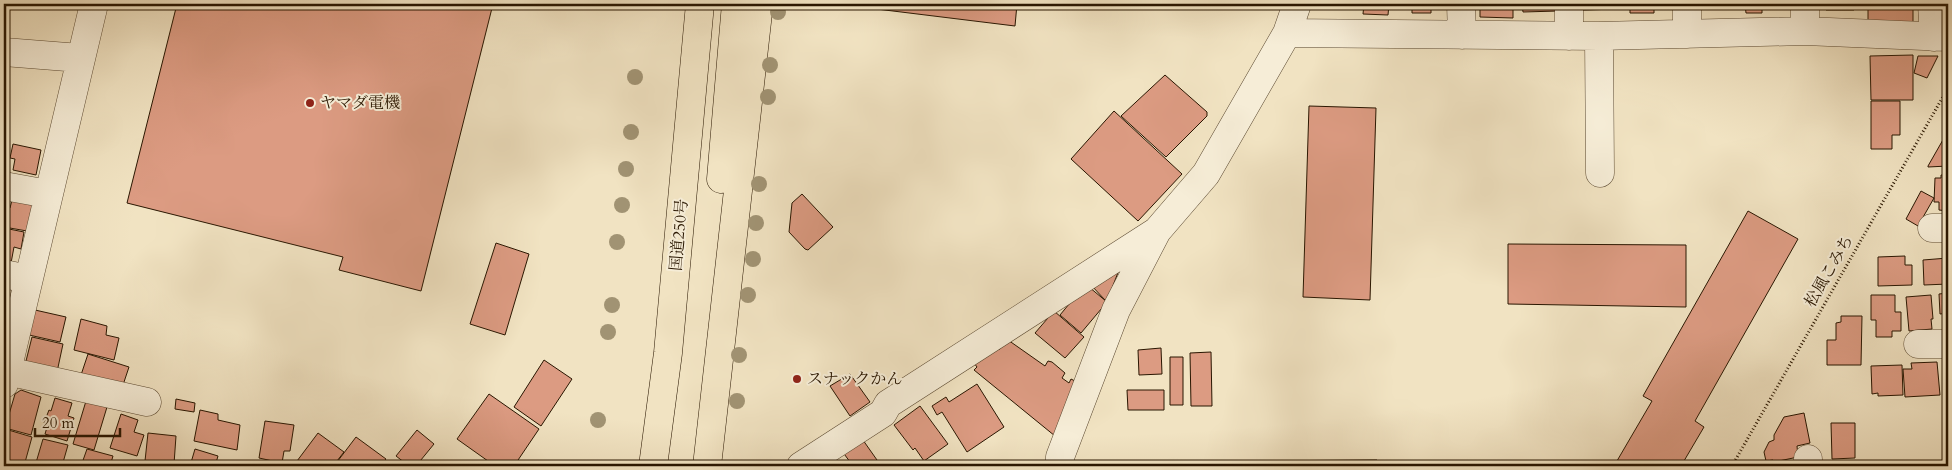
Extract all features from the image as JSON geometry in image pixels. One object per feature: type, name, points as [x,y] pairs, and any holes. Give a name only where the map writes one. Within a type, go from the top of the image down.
[{"type":"highway","name":"国道250号","points":[[653,466],[668,353],[700,4]]},
{"type":"highway","points":[[691,466],[711,291],[736,4]]},
{"type":"highway","points":[[707,466],[759,4]]},
{"type":"street","points":[[94,4],[48,194],[16,277],[6,366],[147,402]]},
{"type":"street","points":[[1059,466],[1060,457],[1116,310],[1157,231],[1206,174],[1287,33],[1297,4]]},
{"type":"street","points":[[1461,4],[1462,35]]},
{"type":"street","points":[[1569,4],[1569,36]]},
{"type":"street","points":[[1687,4],[1688,34]]},
{"type":"street","points":[[1805,4],[1805,31]]},
{"type":"street","points":[[1287,33],[1599,36],[1805,31],[1941,37],[1932,4]]},
{"type":"street","points":[[1599,36],[1600,173]]},
{"type":"street","points":[[4,52],[80,58]]},
{"type":"street","points":[[4,186],[48,194]]},
{"type":"street","points":[[801,466],[883,413],[888,404],[944,367],[1157,231]]},
{"type":"street","points":[[1918,344],[1948,344]]},
{"type":"path","name":"松風こみち","points":[[1732,466],[1948,88]]},
{"type":"building","name":"ヤマダ電機","points":[[177,4],[493,4],[421,291],[339,270],[343,257],[127,203]]},
{"type":"building","points":[[836,4],[1017,4],[1015,26]]},
{"type":"building","points":[[1364,4],[1389,4],[1388,15],[1363,14]]},
{"type":"building","points":[[1412,4],[1431,4],[1431,13],[1412,13]]},
{"type":"building","points":[[1480,4],[1513,4],[1513,18],[1480,17]]},
{"type":"building","points":[[1522,4],[1558,4],[1558,11],[1523,12]]},
{"type":"building","points":[[1583,4],[1620,4],[1620,9],[1583,10]]},
{"type":"building","points":[[1630,4],[1654,4],[1654,13],[1630,13]]},
{"type":"building","points":[[1705,4],[1734,4],[1734,8],[1705,7]]},
{"type":"building","points":[[1745,4],[1774,4],[1762,6],[1762,13],[1746,13]]},
{"type":"building","points":[[1826,4],[1853,4],[1854,10],[1826,10]]},
{"type":"building","points":[[1868,4],[1920,4],[1920,8],[1868,8]]},
{"type":"building","points":[[1868,9],[1913,9],[1913,28],[1868,29]]},
{"type":"building","points":[[1913,55],[1913,100],[1871,100],[1870,56]]},
{"type":"building","points":[[1918,56],[1938,56],[1927,78],[1914,73]]},
{"type":"building","points":[[1165,75],[1207,112],[1207,116],[1166,157],[1121,116]]},
{"type":"building","points":[[1871,101],[1900,101],[1900,135],[1892,135],[1892,149],[1871,149]]},
{"type":"building","points":[[1309,106],[1376,108],[1370,300],[1303,297]]},
{"type":"building","points":[[1114,111],[1182,174],[1138,221],[1071,159]]},
{"type":"building","points":[[1948,131],[1948,166],[1928,167],[1928,166]]},
{"type":"building","points":[[13,144],[41,150],[36,175],[13,170],[15,159],[10,158]]},
{"type":"building","points":[[1941,175],[1948,175],[1948,211],[1939,210],[1939,202],[1934,202],[1935,178],[1941,178]]},
{"type":"building","points":[[1921,191],[1934,198],[1918,226],[1906,219]]},
{"type":"building","points":[[802,194],[833,227],[808,250],[789,232],[792,203]]},
{"type":"building","points":[[13,196],[33,203],[27,231],[4,227],[4,207],[10,208]]},
{"type":"building","points":[[1748,211],[1798,239],[1695,421],[1704,427],[1681,466],[1614,466],[1652,401],[1643,396]]},
{"type":"building","points":[[4,228],[24,232],[21,249],[14,247],[11,263],[4,262]]},
{"type":"building","points":[[496,243],[529,254],[505,335],[470,324]]},
{"type":"building","points":[[1508,244],[1686,245],[1686,307],[1508,304]]},
{"type":"building","points":[[1905,256],[1905,265],[1912,265],[1912,285],[1878,286],[1878,257]]},
{"type":"building","points":[[1948,258],[1948,284],[1924,285],[1923,260]]},
{"type":"building","points":[[1119,270],[1107,301],[1091,285]]},
{"type":"building","points":[[4,286],[8,287],[4,307]]},
{"type":"building","points":[[1089,287],[1107,302],[1081,333],[1060,315],[1079,292]]},
{"type":"building","points":[[1948,293],[1948,313],[1940,314],[1939,294]]},
{"type":"building","points":[[1871,295],[1895,295],[1895,312],[1901,312],[1901,331],[1892,331],[1892,337],[1876,337],[1876,320],[1871,320]]},
{"type":"building","points":[[1931,295],[1932,329],[1909,331],[1906,297]]},
{"type":"building","points":[[35,310],[66,317],[60,342],[29,335]]},
{"type":"building","points":[[1054,311],[1084,337],[1065,358],[1035,333]]},
{"type":"building","points":[[1841,316],[1862,316],[1861,365],[1827,365],[1827,340],[1836,340],[1836,323],[1841,322]]},
{"type":"building","points":[[81,319],[107,326],[106,335],[119,338],[114,360],[74,350]]},
{"type":"building","points":[[32,337],[63,344],[57,372],[25,365]]},
{"type":"building","points":[[1008,340],[1045,366],[1048,361],[1052,362],[1065,373],[1062,378],[1069,383],[1071,379],[1077,382],[1055,436],[974,370],[977,367],[974,363],[991,350],[1000,349]]},
{"type":"building","points":[[1161,348],[1162,374],[1139,375],[1138,350]]},
{"type":"building","points":[[1211,352],[1212,406],[1191,406],[1190,353]]},
{"type":"building","points":[[88,354],[129,367],[122,388],[81,375]]},
{"type":"building","points":[[1170,357],[1183,357],[1183,405],[1170,405]]},
{"type":"building","points":[[544,360],[572,379],[541,426],[514,407]]},
{"type":"building","points":[[1937,362],[1940,395],[1905,397],[1903,369],[1912,369],[1911,363]]},
{"type":"building","points":[[1902,365],[1903,395],[1878,396],[1878,393],[1872,394],[1871,366]]},
{"type":"building","points":[[850,374],[870,402],[850,416],[830,386]]},
{"type":"building","points":[[977,384],[1004,427],[967,452],[942,412],[937,415],[932,406],[946,397],[949,402]]},
{"type":"building","points":[[21,390],[41,397],[31,435],[5,428],[15,394]]},
{"type":"building","points":[[1127,390],[1164,390],[1164,410],[1128,410]]},
{"type":"building","points":[[489,394],[539,429],[514,466],[495,466],[457,439]]},
{"type":"building","points":[[55,398],[72,403],[68,416],[74,418],[67,441],[45,434],[48,424],[44,423],[49,410],[51,411]]},
{"type":"building","points":[[176,399],[195,403],[194,412],[175,409]]},
{"type":"building","points":[[86,401],[107,407],[94,450],[73,444]]},
{"type":"building","points":[[920,406],[948,444],[924,461],[894,425]]},
{"type":"building","points":[[200,410],[218,414],[218,420],[240,425],[237,450],[194,441]]},
{"type":"building","points":[[1804,413],[1810,443],[1797,446],[1798,457],[1774,462],[1773,460],[1766,461],[1764,452],[1769,442],[1774,440],[1774,435],[1784,417]]},
{"type":"building","points":[[121,414],[138,420],[134,432],[144,435],[137,456],[110,448]]},
{"type":"building","points":[[265,421],[294,425],[290,451],[284,451],[282,463],[259,458]]},
{"type":"building","points":[[1831,423],[1855,423],[1855,458],[1832,459]]},
{"type":"building","points":[[5,429],[32,437],[24,466],[4,466]]},
{"type":"building","points":[[417,430],[434,444],[416,466],[409,466],[396,456]]},
{"type":"building","points":[[148,433],[176,436],[174,464],[145,461]]},
{"type":"building","points":[[318,433],[344,452],[333,466],[295,466],[294,465]]},
{"type":"building","points":[[858,433],[877,460],[869,466],[853,466],[839,447]]},
{"type":"building","points":[[356,437],[386,459],[380,466],[334,466]]},
{"type":"building","points":[[43,439],[68,445],[62,466],[35,466]]},
{"type":"building","points":[[87,449],[113,456],[110,466],[81,466]]},
{"type":"building","points":[[195,449],[218,456],[215,466],[190,466]]},
{"type":"building","points":[[1377,460],[1377,466],[1243,466],[1243,461]]},
{"type":"place","name":"ヤマダ電機","points":[[310,103]]},
{"type":"place","name":"スナックかん","points":[[797,379]]}]
